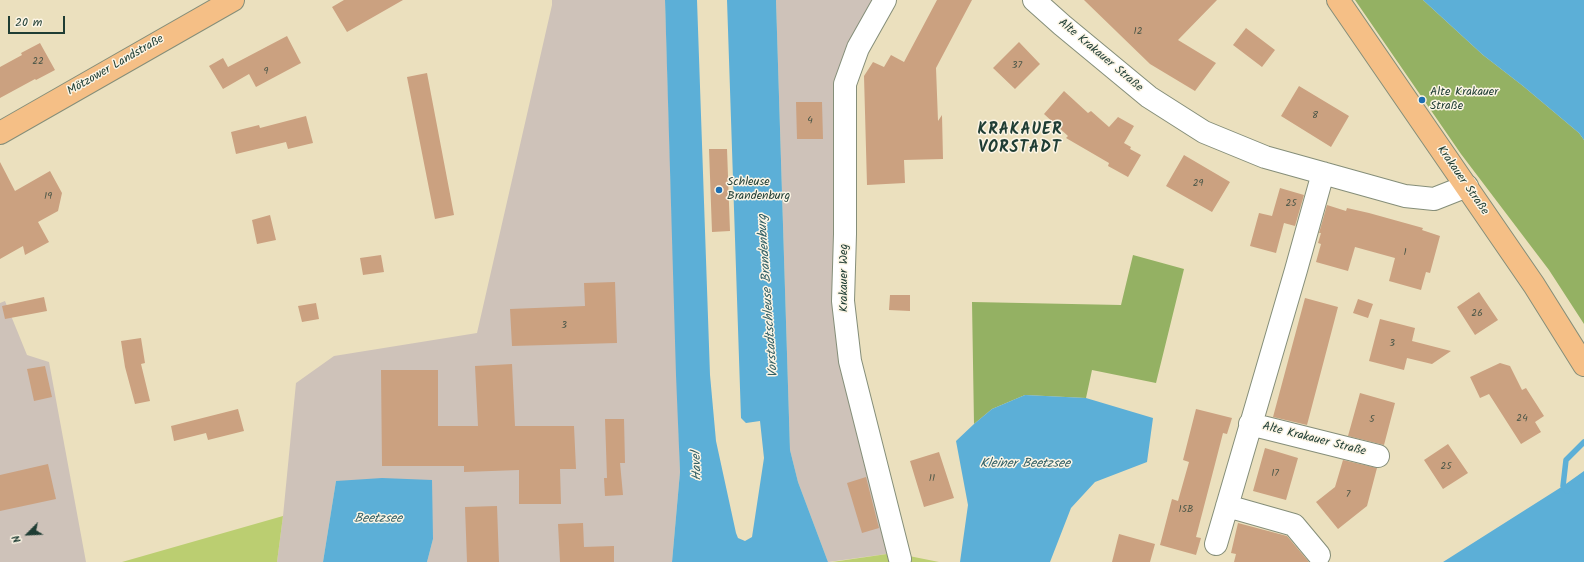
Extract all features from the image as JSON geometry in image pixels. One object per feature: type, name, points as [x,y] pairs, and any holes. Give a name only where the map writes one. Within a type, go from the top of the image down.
[{"type":"main road","name":"Mötzower Landstraße","points":[[0,133],[233,0]]},
{"type":"main road","name":"Krakauer Straße","points":[[1338,0],[1410,107],[1467,186],[1534,286],[1584,365]]},
{"type":"street","name":"Krakauer Weg","points":[[885,0],[858,48],[845,84],[846,234],[842,300],[850,361],[900,559]]},
{"type":"street","name":"Alte Krakauer Straße","points":[[1034,0],[1149,97],[1204,132],[1265,157],[1406,196],[1434,199],[1467,186]]},
{"type":"street","name":"Alte Krakauer Straße","points":[[1216,544],[1323,173]]},
{"type":"street","name":"Alte Krakauer Straße","points":[[1250,424],[1378,456]]},
{"type":"street","points":[[1227,506],[1294,525],[1319,555]]},
{"type":"shaded area","points":[[552,0],[665,0],[680,472],[672,562],[427,562],[433,539],[336,481],[323,562],[277,562],[296,383],[334,356],[477,333]]},
{"type":"shaded area","points":[[776,0],[875,0],[854,46],[838,323],[894,553],[828,562],[798,482],[790,450]]},
{"type":"shaded area","points":[[5,301],[27,355],[49,362],[86,562],[0,562],[0,303]]},
{"type":"green space","points":[[1355,0],[1423,0],[1483,55],[1579,133],[1584,140],[1584,324],[1549,270],[1461,154]]},
{"type":"green space","points":[[1133,255],[1184,269],[1156,383],[1092,370],[1086,398],[1025,395],[992,409],[974,424],[972,302],[1121,305]]},
{"type":"green space","points":[[283,516],[277,562],[122,562]]},
{"type":"green space","points":[[894,553],[939,562],[832,562]]},
{"type":"water","points":[[665,0],[697,0],[710,375],[716,441],[736,533],[738,538],[745,541],[752,537],[764,458],[760,421],[746,423],[741,418],[727,0],[776,0],[790,450],[798,482],[828,562],[672,562],[680,472]]},
{"type":"water","points":[[1423,0],[1584,0],[1584,140],[1579,133],[1483,55]]},
{"type":"water","name":"Kleiner Beetzsee","points":[[1025,395],[1086,398],[1153,418],[1147,462],[1095,482],[1071,508],[1050,562],[960,562],[968,505],[956,441],[992,409]]},
{"type":"water","points":[[1584,471],[1584,562],[1443,562],[1563,486]]},
{"type":"water","name":"Beetzsee","points":[[382,478],[432,480],[433,539],[427,562],[323,562],[336,481]]},
{"type":"building","points":[[344,0],[403,0],[347,32],[332,7]]},
{"type":"building","points":[[937,0],[972,0],[936,68],[938,121],[942,115],[943,159],[904,160],[905,183],[867,185],[864,76],[873,62],[884,67],[891,55],[904,62]]},
{"type":"building","points":[[1084,0],[1217,0],[1178,40],[1216,63],[1195,91],[1150,64]]},
{"type":"building","points":[[1246,28],[1275,50],[1262,67],[1233,45]]},
{"type":"building","points":[[287,36],[301,63],[256,87],[249,74],[223,89],[209,66],[223,58],[228,67]]},
{"type":"building","points":[[1019,42],[1040,64],[1015,89],[993,68]]},
{"type":"building","points":[[40,43],[55,70],[0,98],[0,67],[22,55],[21,53]]},
{"type":"building","points":[[427,73],[454,215],[435,219],[407,77]]},
{"type":"building","points":[[1299,86],[1349,116],[1331,147],[1281,116]]},
{"type":"building","points":[[1064,91],[1088,113],[1091,111],[1109,127],[1118,117],[1134,126],[1124,143],[1131,147],[1130,149],[1141,155],[1128,177],[1108,166],[1109,163],[1066,138],[1068,136],[1044,114]]},
{"type":"building","points":[[796,102],[822,102],[823,139],[797,139]]},
{"type":"building","points":[[306,116],[313,143],[288,149],[286,142],[236,154],[231,132],[259,125],[260,128]]},
{"type":"building","name":"Schleuse Brandenburg","points":[[709,149],[727,149],[730,231],[712,232]]},
{"type":"building","points":[[1184,155],[1230,182],[1212,212],[1166,186]]},
{"type":"building","points":[[0,162],[15,191],[50,171],[62,193],[58,211],[38,222],[49,242],[25,255],[23,246],[0,259]]},
{"type":"building","points":[[1280,188],[1304,195],[1295,226],[1284,223],[1276,253],[1250,246],[1259,213],[1272,216]]},
{"type":"building","points":[[1327,205],[1346,211],[1347,208],[1369,213],[1423,228],[1422,230],[1440,236],[1430,273],[1426,272],[1421,290],[1389,281],[1395,258],[1355,247],[1348,271],[1316,262],[1321,244],[1318,243],[1321,233],[1319,233]]},
{"type":"building","points":[[270,215],[276,240],[257,244],[252,220]]},
{"type":"building","points":[[381,255],[384,272],[363,275],[360,258]]},
{"type":"building","points":[[615,282],[617,343],[512,346],[510,309],[585,306],[584,283]]},
{"type":"building","points":[[1479,292],[1498,320],[1475,335],[1457,307]]},
{"type":"building","points":[[890,295],[910,295],[910,311],[889,310]]},
{"type":"building","points":[[44,297],[47,311],[5,319],[2,306]]},
{"type":"building","points":[[1305,298],[1338,307],[1307,425],[1273,417]]},
{"type":"building","points":[[1358,299],[1373,304],[1368,318],[1353,313]]},
{"type":"building","points":[[316,303],[319,319],[302,322],[298,306]]},
{"type":"building","points":[[1380,319],[1415,328],[1412,341],[1451,351],[1432,364],[1407,358],[1404,370],[1369,361]]},
{"type":"building","points":[[141,338],[145,363],[141,364],[150,401],[135,404],[125,367],[121,341]]},
{"type":"building","points":[[1500,363],[1510,366],[1522,390],[1526,388],[1544,416],[1535,422],[1541,432],[1521,444],[1489,394],[1480,398],[1470,377]]},
{"type":"building","points":[[512,364],[515,426],[574,426],[576,469],[560,469],[561,504],[519,504],[519,470],[464,472],[464,466],[382,466],[381,370],[438,370],[438,426],[478,426],[475,366]]},
{"type":"building","points":[[45,366],[52,397],[34,401],[27,369]]},
{"type":"building","points":[[1360,393],[1395,403],[1384,445],[1348,436]]},
{"type":"building","points":[[238,409],[244,431],[208,440],[206,433],[174,441],[171,426]]},
{"type":"building","points":[[1196,409],[1232,418],[1227,434],[1223,433],[1196,537],[1201,538],[1196,555],[1160,545],[1172,499],[1178,501],[1189,462],[1183,460]]},
{"type":"building","points":[[605,419],[624,419],[625,463],[620,463],[623,495],[605,496],[604,478],[607,478]]},
{"type":"building","points":[[1448,444],[1468,473],[1443,489],[1424,460]]},
{"type":"building","points":[[1265,448],[1298,458],[1286,500],[1253,491]]},
{"type":"building","points":[[939,452],[954,498],[924,507],[910,461]]},
{"type":"building","points":[[1343,460],[1377,468],[1367,506],[1338,529],[1316,502],[1335,487]]},
{"type":"building","points":[[48,464],[56,499],[0,511],[0,475]]},
{"type":"building","points":[[866,477],[879,528],[862,533],[847,483]]},
{"type":"building","points":[[497,506],[499,562],[467,562],[465,507]]},
{"type":"building","points":[[583,523],[584,547],[614,546],[614,562],[560,562],[558,524]]},
{"type":"building","points":[[1238,523],[1287,536],[1309,562],[1234,562],[1236,554],[1231,553]]},
{"type":"building","points":[[1119,534],[1155,544],[1150,562],[1112,562]]},
{"type":"waterway","points":[[1567,491],[1563,486],[1566,460],[1584,442]]},
{"type":"place","name":"Alte Krakauer Straße","points":[[1422,100]]},
{"type":"place","name":"Schleuse Brandenburg","points":[[719,190]]},
{"type":"district","name":"KRAKAUER VORSTADT","points":[[1020,140]]},
{"type":"water label","name":"Vorstadtschleuse Brandenburg","points":[[769,296]]},
{"type":"water label","name":"Havel","points":[[698,466]]}]
